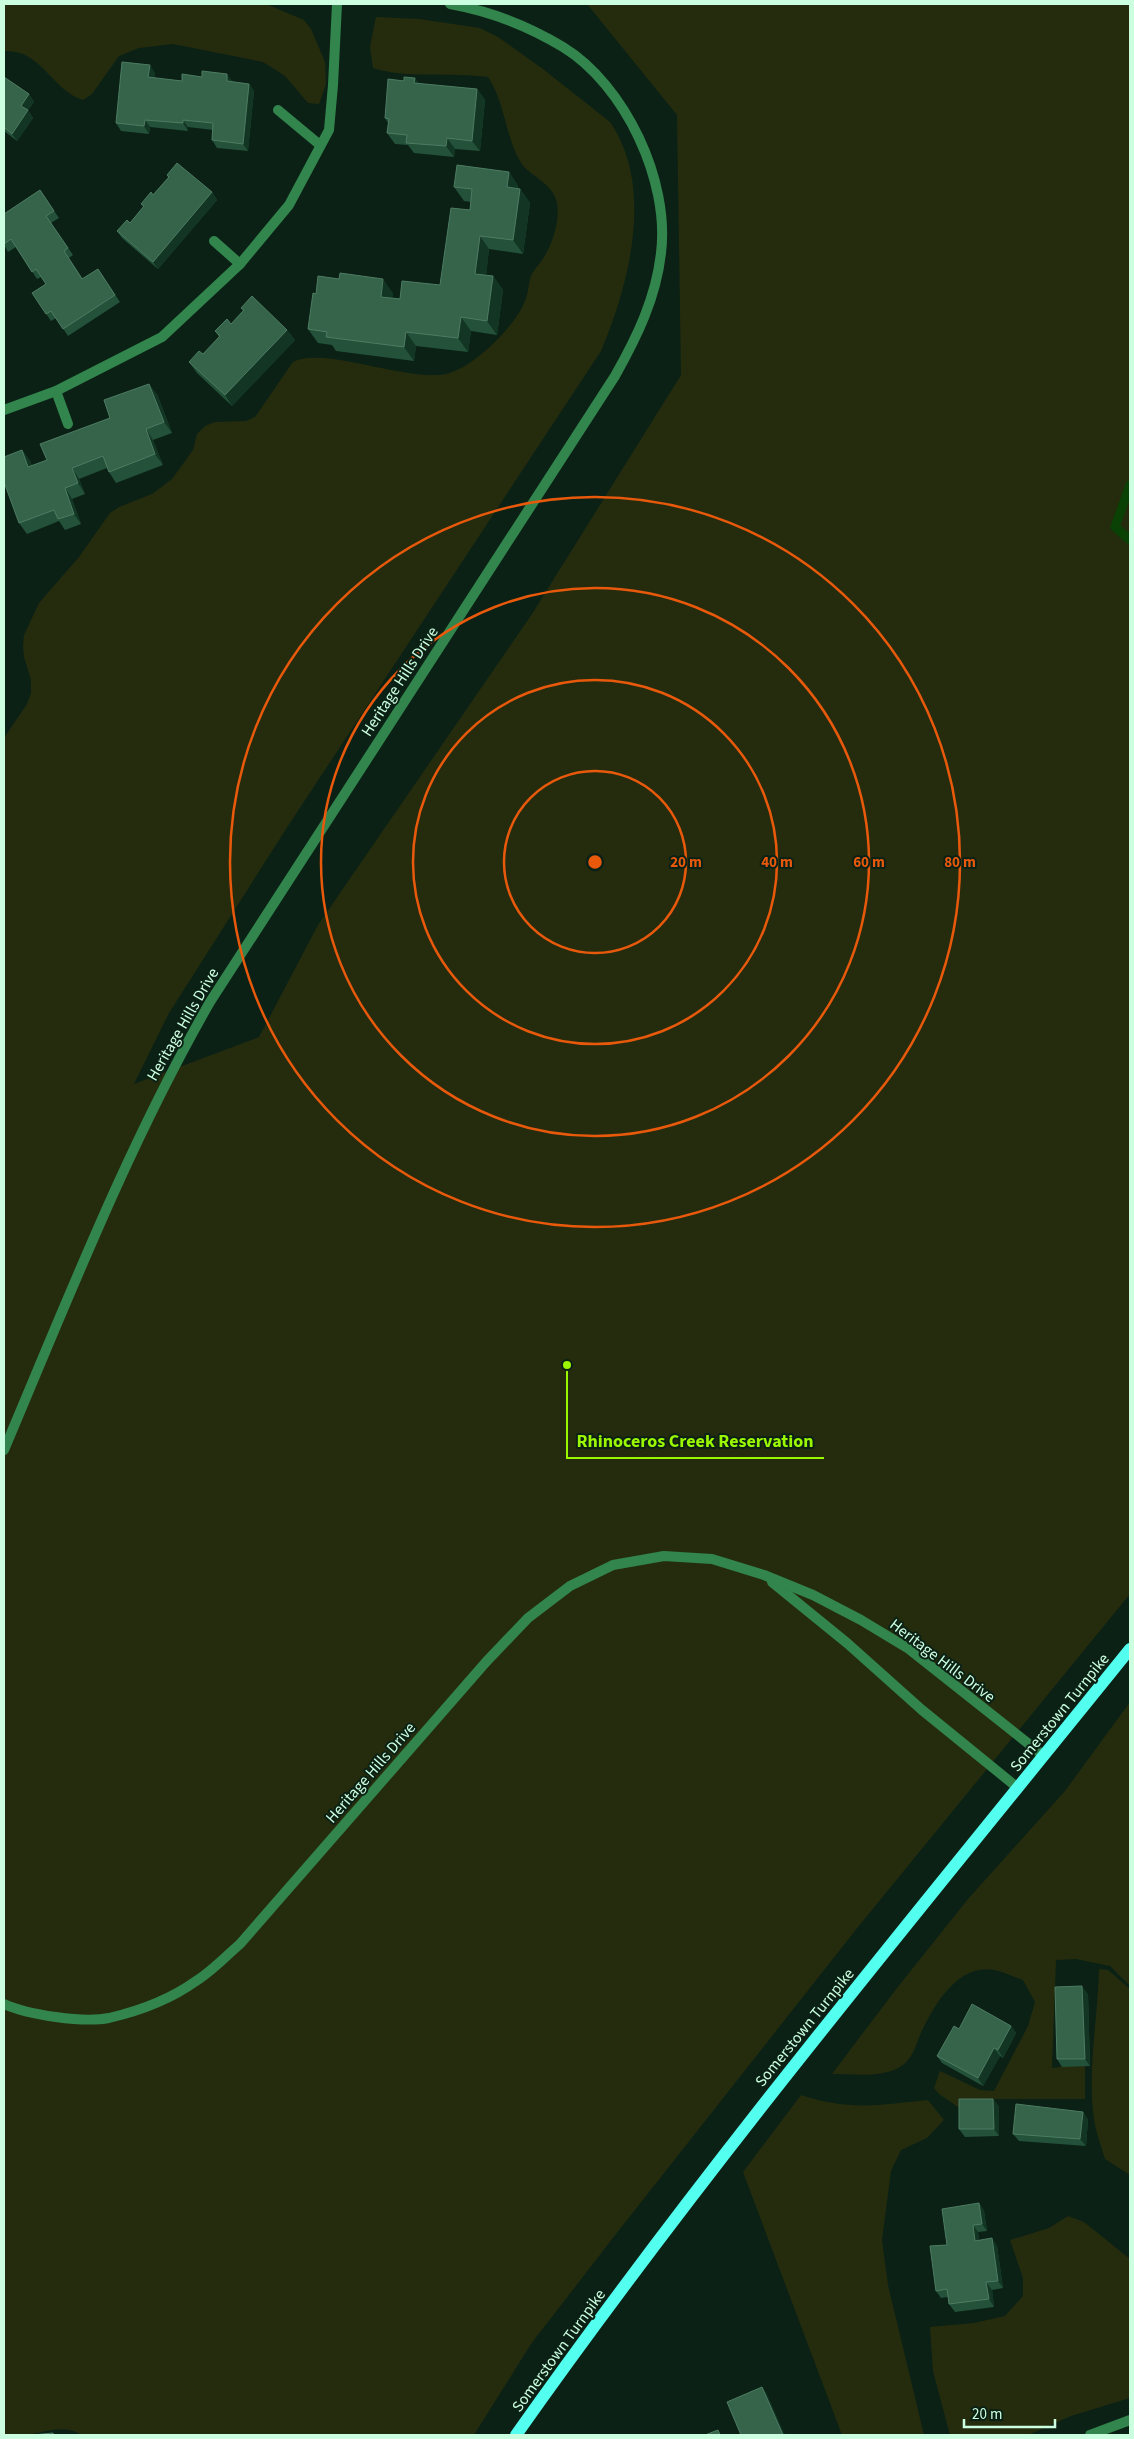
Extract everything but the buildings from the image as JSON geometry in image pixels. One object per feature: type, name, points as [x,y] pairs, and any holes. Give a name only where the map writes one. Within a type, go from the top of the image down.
[{"type":"main road","name":"Somerstown Turnpike","points":[[516,2435],[565,2366],[734,2140],[1130,1650]]},
{"type":"street","points":[[4,410],[56,391],[162,337],[240,264],[289,206],[329,130],[334,85],[337,4]]},
{"type":"street","name":"Heritage Hills Drive","points":[[4,1450],[104,1214],[173,1066],[210,1002],[615,376],[637,336],[654,290],[661,252],[660,207],[649,162],[627,116],[601,79],[564,48],[521,25],[473,8],[450,4]]},
{"type":"street","points":[[278,110],[320,146]]},
{"type":"street","points":[[214,241],[240,264]]},
{"type":"street","points":[[56,391],[68,424]]},
{"type":"street","name":"Heritage Hills Drive","points":[[4,2004],[59,2018],[107,2018],[156,2004],[197,1981],[240,1944],[498,1649],[528,1618],[570,1586],[613,1565],[664,1556],[712,1559],[764,1575],[813,1595],[861,1620],[909,1649],[1044,1756]]},
{"type":"street","name":"Heritage Hills Drive","points":[[764,1575],[847,1642],[922,1710],[1018,1788]]},
{"type":"street","points":[[1090,2435],[1130,2420]]},
{"type":"green space","points":[[4,4],[266,4],[304,20],[311,29],[325,62],[326,84],[319,104],[308,103],[285,76],[263,62],[173,44],[139,48],[119,56],[92,94],[83,100],[72,95],[62,87],[28,56],[17,52],[4,51]]},
{"type":"green space","points":[[587,4],[1130,4],[1130,1594],[858,1927],[616,2234],[531,2344],[474,2435],[82,2435],[62,2429],[28,2435],[4,2435],[4,738],[27,704],[31,693],[31,680],[24,657],[24,635],[39,603],[79,557],[110,513],[119,507],[152,494],[172,479],[193,450],[197,434],[205,426],[215,422],[246,421],[255,417],[293,362],[307,358],[325,358],[409,373],[446,374],[457,370],[482,354],[505,332],[521,308],[527,295],[531,276],[542,260],[553,238],[558,217],[555,196],[546,184],[529,171],[520,161],[511,140],[498,97],[488,77],[399,73],[373,68],[370,47],[376,17],[419,19],[480,28],[498,37],[543,69],[610,122],[624,148],[632,176],[633,236],[621,297],[601,351],[286,829],[169,1013],[134,1084],[259,1037],[318,925],[532,614],[681,375],[677,115]]},
{"type":"green space","points":[[1130,1702],[1130,1986],[1110,1966],[1076,1959],[1056,1960],[1052,2068],[1085,2064],[1085,2099],[980,2099],[958,2107],[939,2094],[934,2088],[940,2071],[980,2090],[994,2091],[1028,2026],[1035,2002],[1023,1980],[994,1970],[981,1970],[969,1973],[948,1989],[932,2012],[910,2057],[900,2067],[876,2074],[832,2074],[968,1899],[1065,1791]]},
{"type":"green space","points":[[1099,1969],[1108,1970],[1130,1989],[1130,2175],[1105,2159],[1094,2119],[1092,2063]]},
{"type":"green space","points":[[801,2095],[850,2105],[879,2105],[928,2100],[944,2120],[927,2138],[901,2150],[891,2171],[882,2240],[888,2285],[924,2435],[842,2435],[743,2172]]},
{"type":"green space","points":[[1068,2216],[1084,2222],[1130,2259],[1130,2398],[1071,2416],[1028,2435],[950,2435],[933,2371],[930,2327],[974,2323],[1005,2316],[1023,2296],[1023,2278],[1010,2240],[1049,2228]]},
{"type":"waterway","points":[[1130,485],[1115,527],[1130,540]]},
{"type":"place","name":"Rhinoceros Creek Reservation","points":[[567,1365]]}]
